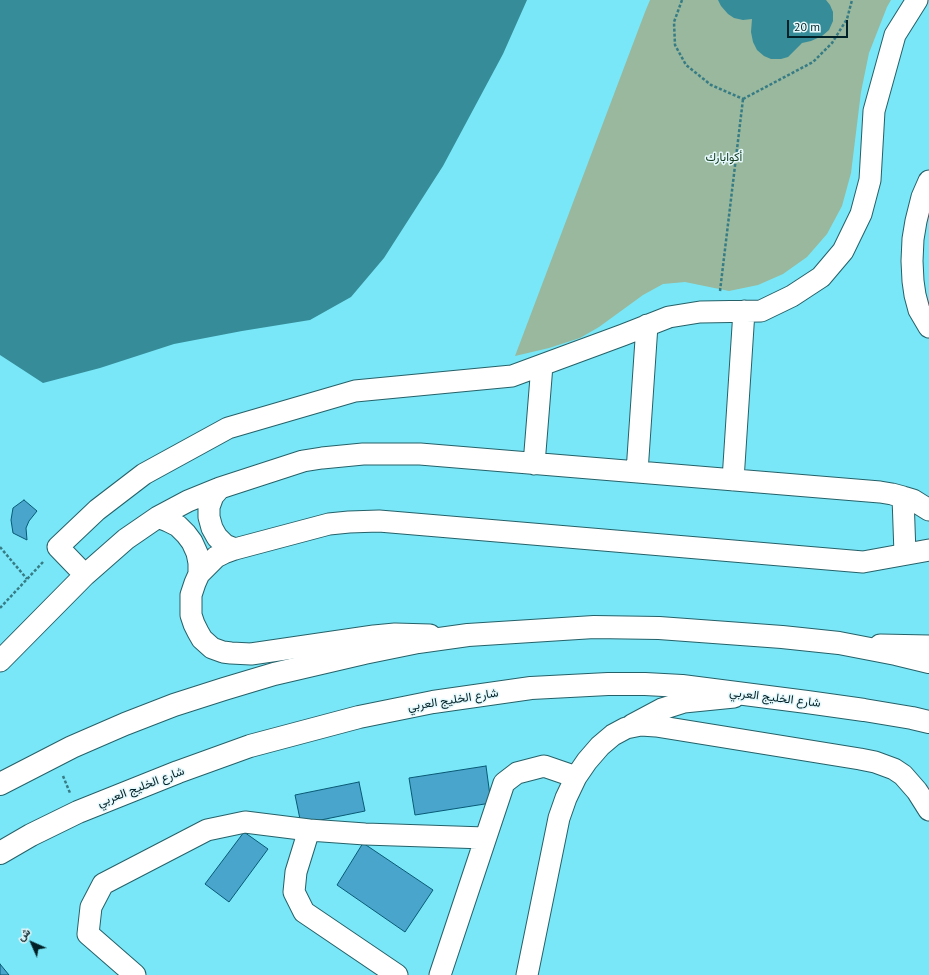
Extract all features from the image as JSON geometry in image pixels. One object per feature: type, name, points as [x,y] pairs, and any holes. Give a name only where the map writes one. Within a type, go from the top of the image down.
[{"type":"main road","points":[[0,784],[72,746],[174,705],[224,689],[274,674],[364,653],[418,642],[468,635],[594,628],[659,628],[782,637],[839,644],[896,654],[929,662]]},
{"type":"main road","name":"شارع الخليج العربي","points":[[0,853],[31,835],[78,812],[250,746],[359,717],[433,702],[531,688],[608,684],[682,686],[857,709],[929,722]]},
{"type":"street","points":[[85,575],[58,547],[97,510],[144,474],[228,428],[355,391],[512,376],[669,317],[700,312],[761,311],[792,296],[821,277],[843,251],[861,214],[870,180],[874,111],[895,35],[918,0]]},
{"type":"street","points":[[929,181],[922,196],[916,221],[912,261],[915,295],[919,310],[929,327]]},
{"type":"street","points":[[733,480],[744,312]]},
{"type":"street","points":[[637,472],[647,325]]},
{"type":"street","points":[[534,464],[542,365]]},
{"type":"street","points":[[0,661],[85,575],[126,539],[158,517],[188,501],[220,488],[303,461],[357,454],[420,454],[880,492],[913,500],[929,510]]},
{"type":"street","points":[[220,488],[214,496],[210,507],[210,523],[217,537],[225,545],[235,549]]},
{"type":"street","points":[[903,497],[905,554]]},
{"type":"street","points":[[158,517],[178,526],[192,542],[197,553],[199,574]]},
{"type":"street","points":[[468,635],[394,634],[251,654],[223,652],[216,650],[208,644],[198,632],[191,615],[192,596],[199,574],[216,557],[235,549],[329,524],[349,522],[379,521],[851,561],[870,561],[929,550]]},
{"type":"street","points":[[839,644],[929,646]]},
{"type":"street","points":[[526,975],[559,818],[576,777],[587,761],[600,746],[613,735],[662,709],[684,702],[752,695]]},
{"type":"street","points":[[626,728],[656,726],[875,762],[894,769],[903,775],[917,791],[929,810]]},
{"type":"street","points":[[440,975],[504,783],[517,773],[544,766],[576,777]]},
{"type":"street","points":[[135,975],[88,934],[91,907],[103,884],[206,830],[245,822],[309,830],[365,834],[486,838]]},
{"type":"street","points":[[309,830],[296,872],[294,892],[304,912],[398,975]]},
{"type":"path","points":[[682,0],[674,22],[675,45],[686,65],[711,85],[743,99]]},
{"type":"path","points":[[743,99],[813,62],[832,43],[847,19],[852,0]]},
{"type":"path","points":[[718,312],[743,99]]},
{"type":"path","points":[[0,547],[27,579]]},
{"type":"path","points":[[0,608],[58,547]]},
{"type":"path","points":[[55,756],[78,812]]},
{"type":"green space","name":"أكوابارك","points":[[650,0],[891,0],[869,53],[861,92],[851,173],[842,206],[827,234],[807,257],[783,274],[758,285],[729,291],[685,282],[663,284],[643,295],[599,327],[580,338],[549,348],[515,356],[645,12]]},
{"type":"water","points":[[0,0],[527,0],[503,54],[443,166],[384,258],[351,297],[310,320],[174,344],[100,368],[43,383],[0,355]]},
{"type":"water","points":[[718,0],[826,0],[833,12],[833,21],[829,30],[822,36],[802,43],[788,57],[771,59],[764,56],[757,50],[753,42],[751,32],[752,19],[743,20],[734,18],[728,14]]},
{"type":"building","points":[[24,500],[37,511],[29,521],[26,528],[27,540],[13,533],[11,520],[13,508]]},
{"type":"building","points":[[486,766],[491,803],[415,815],[409,778]]},
{"type":"building","points":[[359,782],[365,811],[301,824],[295,795]]},
{"type":"building","points":[[244,832],[268,849],[229,902],[205,884]]},
{"type":"building","points":[[363,843],[433,890],[405,932],[337,885]]},
{"type":"building","points":[[0,964],[9,975],[0,975]]}]
